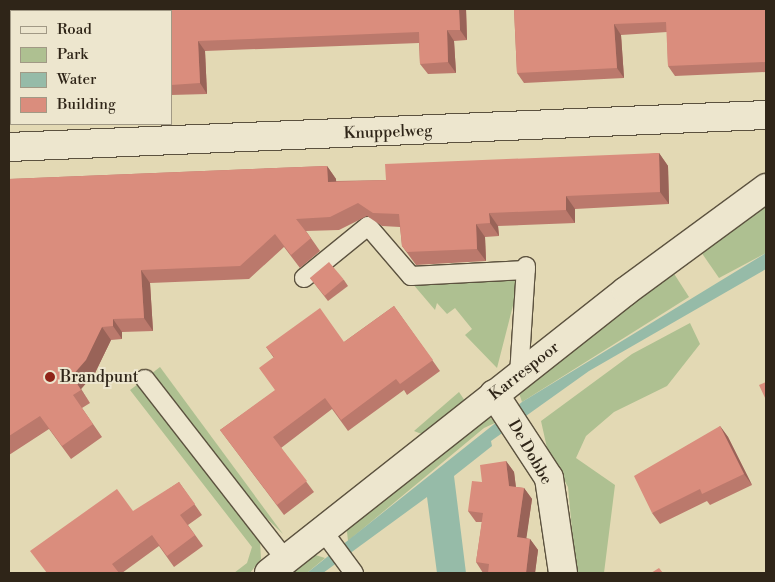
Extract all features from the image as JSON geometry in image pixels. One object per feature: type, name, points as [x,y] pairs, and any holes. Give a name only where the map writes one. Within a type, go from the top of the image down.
[{"type":"street","name":"Knuppelweg","points":[[9,147],[766,115]]},
{"type":"street","name":"Karrespoor","points":[[278,566],[323,530],[505,410],[519,375],[766,188]]},
{"type":"street","name":"De Dobbe","points":[[505,410],[551,484],[563,573]]},
{"type":"lane","points":[[304,278],[368,226],[411,276],[526,268],[519,375]]},
{"type":"lane","name":"Karrespoor","points":[[145,379],[278,566]]},
{"type":"lane","points":[[323,530],[354,573]]},
{"type":"green space","points":[[766,202],[766,253],[719,278],[699,249]]},
{"type":"green space","points":[[671,269],[689,297],[522,402],[518,390]]},
{"type":"green space","points":[[520,278],[497,368],[465,335],[472,329],[455,308],[447,314],[437,303],[435,310],[412,283]]},
{"type":"green space","points":[[690,323],[700,344],[667,386],[614,412],[586,436],[576,458],[615,485],[604,573],[576,573],[568,487],[547,448],[541,421],[632,354]]},
{"type":"green space","points":[[160,367],[283,534],[254,506],[151,374]]},
{"type":"green space","points":[[138,384],[260,540],[261,559],[250,573],[234,573],[247,563],[252,547],[130,390]]},
{"type":"green space","points":[[459,392],[465,401],[424,435],[414,431]]},
{"type":"green space","points":[[487,416],[497,422],[484,428],[348,541],[346,523]]},
{"type":"green space","points":[[309,553],[325,558],[307,573],[284,573]]},
{"type":"water","points":[[766,253],[766,269],[589,371],[491,441],[492,446],[454,476],[466,573],[437,573],[427,497],[323,573],[307,573],[522,402]]},
{"type":"building","points":[[9,9],[459,9],[460,30],[447,30],[448,62],[420,64],[419,32],[198,41],[200,83],[172,85],[172,10],[10,10],[9,49]]},
{"type":"building","points":[[514,9],[766,9],[766,62],[668,66],[666,22],[614,24],[617,68],[517,73]]},
{"type":"building","points":[[659,153],[660,192],[566,196],[566,210],[489,213],[490,223],[476,224],[477,249],[407,252],[402,246],[399,214],[373,213],[358,203],[330,217],[296,219],[311,238],[291,255],[275,234],[240,266],[141,270],[144,318],[113,319],[113,326],[102,327],[86,360],[72,376],[81,390],[73,395],[93,424],[62,446],[40,416],[9,436],[9,179],[327,166],[328,182],[386,180],[385,164]]},
{"type":"building","points":[[329,262],[344,280],[325,296],[310,278]]},
{"type":"building","points":[[394,306],[433,360],[400,384],[396,379],[341,420],[325,398],[273,437],[307,481],[277,505],[220,430],[275,390],[259,368],[274,357],[266,347],[320,308],[344,342]]},
{"type":"building","points":[[766,382],[766,400],[759,385]]},
{"type":"building","points":[[720,426],[744,474],[702,494],[700,489],[652,513],[634,476]]},
{"type":"building","points":[[506,461],[509,486],[524,488],[517,537],[530,539],[526,573],[488,573],[489,564],[476,562],[483,513],[468,511],[472,481],[482,482],[480,465]]},
{"type":"building","points":[[179,482],[195,504],[180,515],[195,535],[167,556],[152,535],[112,564],[119,573],[47,573],[30,551],[117,489],[133,511]]},
{"type":"building","points":[[659,568],[663,573],[651,573]]},
{"type":"place","name":"Brandpunt","points":[[50,377]]}]
